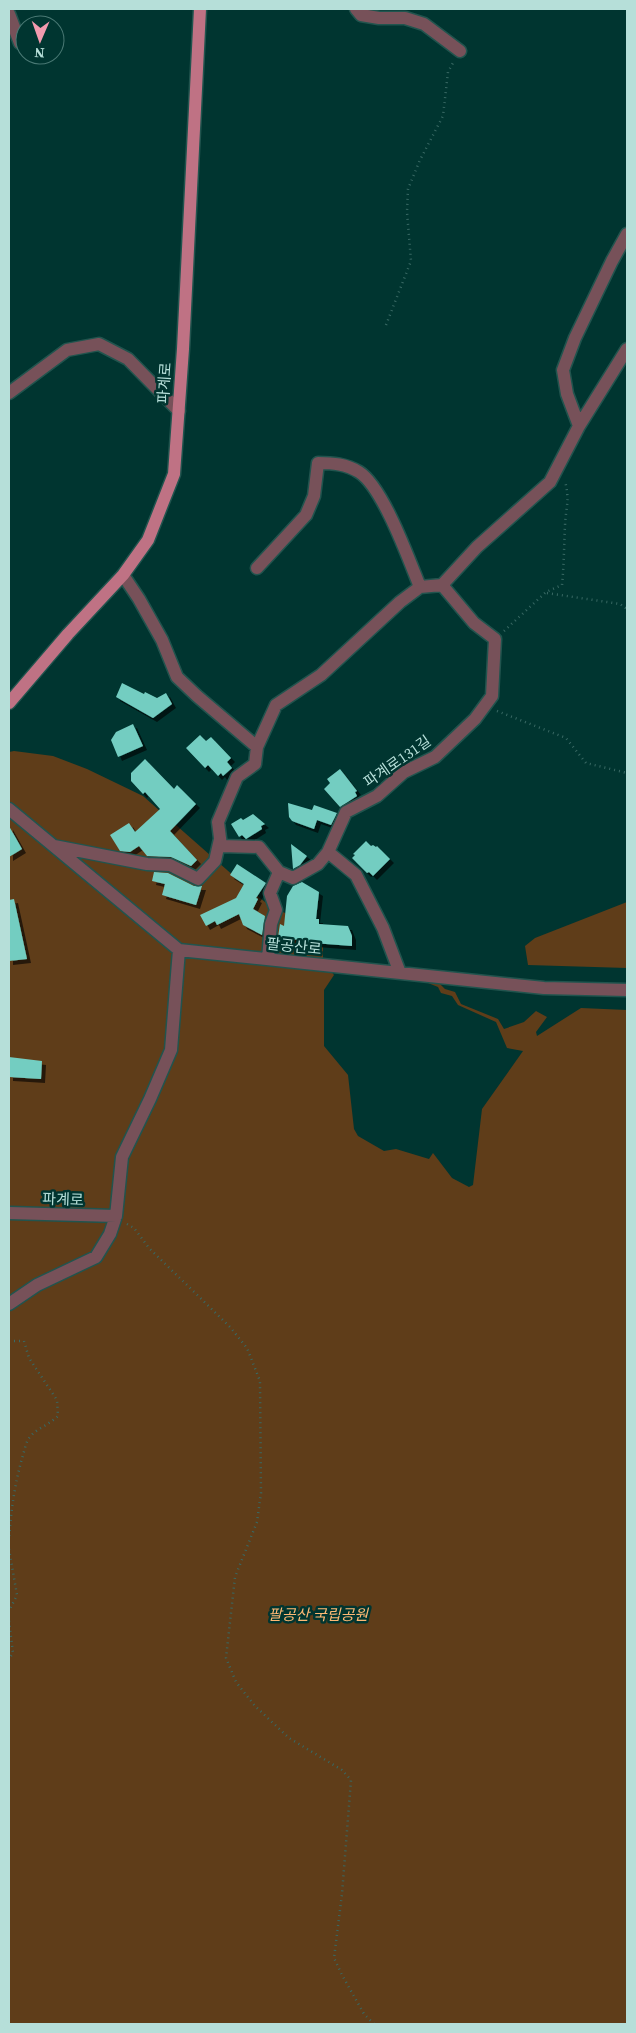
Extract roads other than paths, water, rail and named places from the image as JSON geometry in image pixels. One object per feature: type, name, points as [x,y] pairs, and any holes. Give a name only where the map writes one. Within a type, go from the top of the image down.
[{"type":"main road","name":"파계로","points":[[9,703],[68,634],[123,576],[148,540],[174,474],[200,9]]},
{"type":"street","points":[[356,9],[361,15],[379,18],[405,18],[424,24],[460,50]]},
{"type":"street","points":[[9,14],[15,30]]},
{"type":"street","points":[[579,426],[567,394],[563,370],[579,330],[627,234]]},
{"type":"street","points":[[9,394],[67,350],[99,344],[128,359],[179,411]]},
{"type":"street","points":[[268,959],[271,924],[276,910],[270,893],[279,872],[259,847],[220,846],[218,822],[237,777],[255,764],[257,747],[276,705],[321,675],[400,602],[420,587],[442,585],[477,547],[550,482],[579,426],[627,349]]},
{"type":"street","points":[[257,568],[306,515],[314,496],[318,463],[338,463],[360,473],[377,493],[395,526],[420,587]]},
{"type":"street","points":[[123,576],[140,600],[162,640],[177,677],[257,747]]},
{"type":"street","name":"파계로131길","points":[[279,872],[293,878],[318,864],[328,852],[346,812],[377,796],[404,772],[435,757],[475,719],[492,696],[496,639],[474,623],[442,585]]},
{"type":"street","points":[[9,809],[179,950],[171,1050],[122,1157],[116,1216],[110,1234],[96,1257],[37,1285],[9,1304]]},
{"type":"street","points":[[52,846],[147,864],[170,866],[198,879],[215,861],[220,839]]},
{"type":"street","points":[[328,852],[356,875],[383,928],[400,973]]},
{"type":"street","name":"팔공산로","points":[[179,950],[544,988],[627,990]]},
{"type":"street","name":"파계로","points":[[9,1213],[116,1216]]},
{"type":"park label","name":"팔공산 국립공원","points":[[318,1614]]}]
